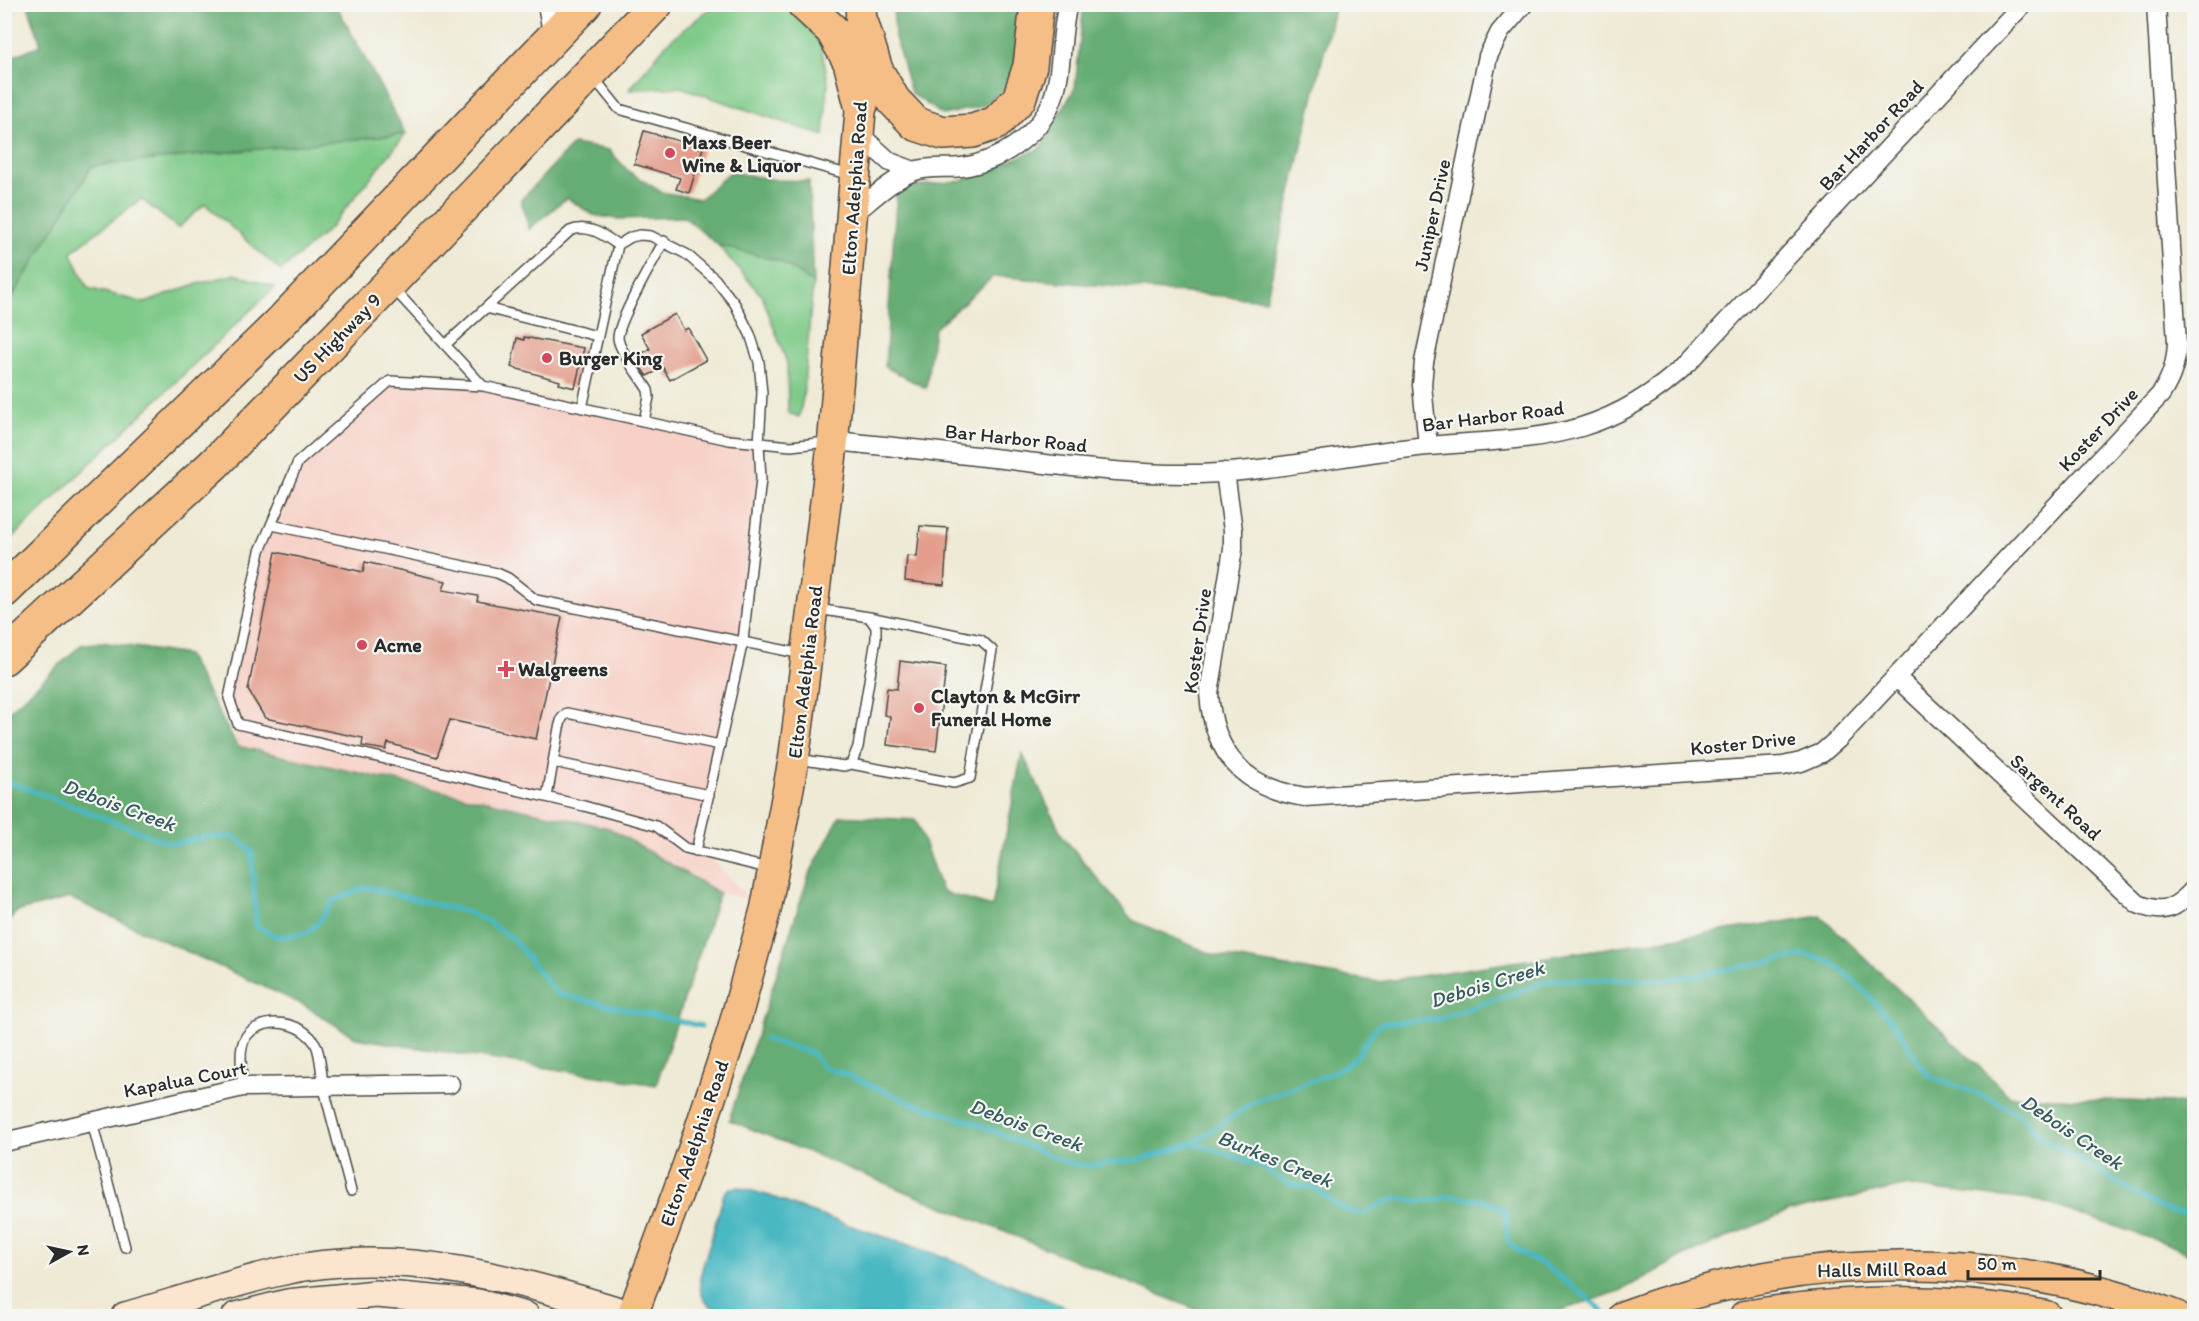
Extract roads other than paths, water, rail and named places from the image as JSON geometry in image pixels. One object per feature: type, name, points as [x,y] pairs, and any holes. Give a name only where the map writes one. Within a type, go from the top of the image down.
[{"type":"highway","points":[[4,591],[271,332],[585,4]]},
{"type":"highway","points":[[804,4],[832,30],[850,62],[859,119]]},
{"type":"highway","points":[[861,14],[876,70],[894,101],[916,124],[943,133],[973,131],[996,123],[1019,99],[1030,66],[1037,4]]},
{"type":"highway","name":"US Highway 9","points":[[4,658],[214,464],[656,5]]},
{"type":"main road","name":"Elton Adelphia Road","points":[[634,1316],[688,1165],[732,1032],[755,952],[774,870],[794,758],[833,441],[856,177],[861,14]]},
{"type":"main road","points":[[125,1317],[279,1272],[329,1264],[373,1262],[416,1264],[506,1278],[634,1316]]},
{"type":"main road","name":"Halls Mill Road","points":[[1629,1315],[1676,1299],[1770,1277],[1838,1267],[1902,1265],[1952,1267],[2050,1280],[2110,1294],[2176,1317]]},
{"type":"main road","points":[[237,1317],[287,1303],[376,1294],[478,1304],[525,1317]]},
{"type":"main road","name":"Halls Mill Road","points":[[1745,1317],[1809,1306],[1878,1301],[1952,1304],[2046,1317]]},
{"type":"street","points":[[547,4],[553,38]]},
{"type":"street","points":[[859,119],[890,162],[914,171],[964,167],[990,159],[1012,148],[1036,127],[1044,116],[1057,87],[1068,4]]},
{"type":"street","name":"Juniper Drive","points":[[1428,446],[1422,385],[1424,362],[1488,56],[1500,32],[1524,4]]},
{"type":"street","name":"Bar Harbor Road","points":[[833,441],[1132,473],[1200,474],[1428,446],[1483,443],[1563,433],[1608,418],[1652,393],[1689,362],[2023,4]]},
{"type":"street","name":"Koster Drive","points":[[1225,472],[1233,530],[1233,549],[1209,693],[1211,714],[1224,750],[1236,765],[1255,781],[1285,794],[1305,797],[1783,766],[1802,762],[1821,753],[1838,739],[1897,678],[2161,394],[2175,367],[2177,343],[2156,4]]},
{"type":"street","points":[[853,214],[892,184],[914,171]]},
{"type":"street","name":"Sargent Road","points":[[1897,678],[2138,904],[2155,910],[2164,910],[2182,902],[2194,889]]},
{"type":"street","name":"Kapalua Court","points":[[4,1142],[243,1088],[450,1084]]},
{"type":"lane","points":[[591,74],[620,109],[856,177]]},
{"type":"lane","points":[[445,345],[570,231],[576,228],[591,230],[618,245]]},
{"type":"lane","points":[[618,245],[640,235],[651,236],[686,254],[715,279],[735,304],[750,334],[759,362],[762,393],[759,444],[761,479],[744,641],[696,851]]},
{"type":"lane","points":[[644,421],[648,390],[621,346],[618,337],[636,294],[664,241]]},
{"type":"lane","points":[[582,408],[618,245]]},
{"type":"lane","points":[[389,284],[483,386]]},
{"type":"lane","points":[[486,308],[597,336]]},
{"type":"lane","points":[[774,870],[686,848],[656,825],[238,724],[229,698],[260,551],[298,462],[390,381],[483,386],[729,440],[791,446],[833,441]]},
{"type":"lane","points":[[272,525],[497,573],[508,578],[536,600],[808,655]]},
{"type":"lane","points":[[794,758],[844,766],[851,764],[954,783],[970,778],[992,650],[981,640],[869,617],[813,609]]},
{"type":"lane","points":[[851,764],[858,747],[876,639],[876,627],[869,617]]},
{"type":"lane","points":[[547,797],[559,728],[562,718],[567,713],[720,745]]},
{"type":"lane","points":[[553,762],[709,795]]},
{"type":"lane","points":[[243,1088],[241,1043],[245,1034],[258,1026],[284,1023],[304,1030],[316,1045],[351,1191]]},
{"type":"lane","points":[[92,1122],[125,1247]]},
{"type":"water","points":[[738,1187],[948,1258],[1086,1316],[738,1316],[722,1311],[705,1301],[700,1287],[700,1277],[724,1194],[730,1188]]},
{"type":"waterway","name":"Debois Creek","points":[[4,780],[172,844],[206,837],[235,837],[252,852],[256,926],[278,937],[307,933],[319,922],[333,901],[365,887],[467,912],[487,921],[513,939],[557,994],[701,1026]]},
{"type":"waterway","name":"Debois Creek","points":[[765,1039],[812,1053],[823,1067],[912,1103],[975,1123],[1055,1158],[1072,1164],[1088,1166],[1143,1159],[1193,1143],[1254,1102],[1345,1066],[1355,1058],[1374,1030],[1382,1023],[1439,1019],[1556,980],[1670,979],[1806,955],[1830,962],[1861,988],[1890,1020],[1920,1064],[1933,1078],[1984,1096],[2018,1113],[2042,1138],[2152,1203],[2171,1212],[2194,1214]]},
{"type":"waterway","name":"Burkes Creek","points":[[1193,1143],[1259,1165],[1287,1183],[1314,1188],[1337,1205],[1353,1213],[1365,1213],[1387,1201],[1400,1198],[1414,1201],[1436,1200],[1451,1196],[1487,1201],[1505,1211],[1507,1235],[1513,1247],[1570,1284],[1608,1316]]},
{"type":"place","name":"Maxs Beer Wine & Liquor","points":[[670,153]]},
{"type":"place","name":"Burger King","points":[[547,358]]},
{"type":"place","name":"Acme","points":[[362,645]]},
{"type":"place","name":"Walgreens","points":[[506,669]]},
{"type":"place","name":"Clayton & McGirr Funeral Home","points":[[919,708]]}]
